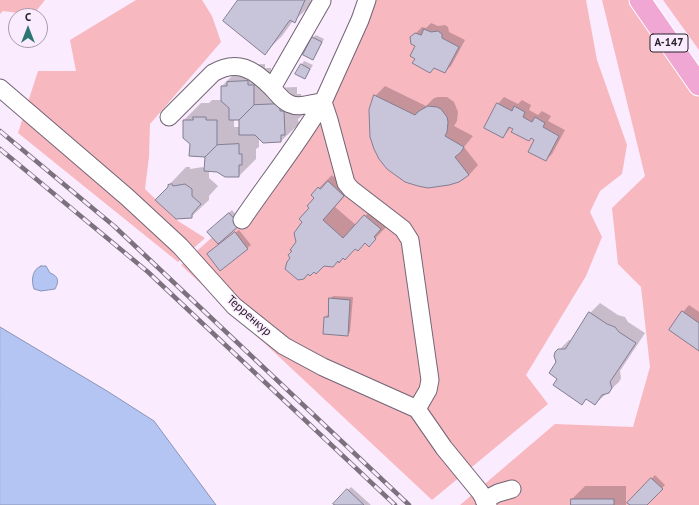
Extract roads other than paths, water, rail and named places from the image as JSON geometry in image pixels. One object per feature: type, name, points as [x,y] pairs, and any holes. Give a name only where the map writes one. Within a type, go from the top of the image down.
[{"type":"main road","name":"А-147","points":[[640,0],[699,85]]},
{"type":"lane","points":[[242,220],[278,171],[323,102],[360,20],[367,0]]},
{"type":"lane","points":[[272,88],[322,1]]},
{"type":"lane","points":[[169,117],[213,73],[221,68],[230,66],[243,67],[257,74],[283,100],[292,105],[300,106],[314,102],[323,102]]},
{"type":"lane","name":"Терренкур","points":[[1,92],[127,197],[180,246],[234,306],[284,346],[323,367],[417,409]]},
{"type":"lane","points":[[323,102],[330,120],[346,183],[351,189],[403,230],[410,240],[430,380],[428,390],[417,409],[444,448],[480,492],[486,502],[498,493],[512,489]]},
{"type":"water","points":[[41,266],[46,266],[50,273],[57,278],[58,282],[55,289],[41,291],[34,289],[34,272]]},
{"type":"water","points":[[0,327],[154,421],[216,505],[0,505]]},
{"type":"railway","points":[[0,131],[114,226],[409,505]]},
{"type":"railway","points":[[0,149],[148,272],[395,505]]}]
